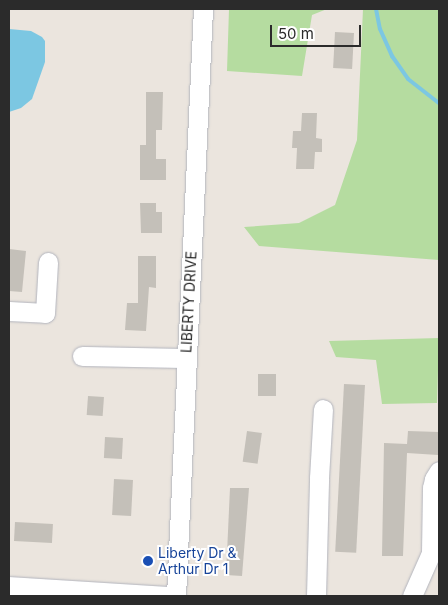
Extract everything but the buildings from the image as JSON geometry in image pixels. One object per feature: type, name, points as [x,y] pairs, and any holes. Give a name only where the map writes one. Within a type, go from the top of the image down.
[{"type":"street","name":"LIBERTY DRIVE","points":[[176,596],[203,9]]},
{"type":"street","points":[[9,311],[45,313],[48,262]]},
{"type":"street","points":[[82,356],[186,358]]},
{"type":"street","points":[[316,596],[323,409]]},
{"type":"street","points":[[412,596],[430,557],[436,536],[432,488],[434,479],[439,471]]},
{"type":"street","points":[[9,586],[170,596]]},
{"type":"green space","points":[[229,9],[327,9],[312,15],[302,76],[227,71]]},
{"type":"green space","points":[[363,9],[439,9],[439,260],[259,246],[244,227],[299,223],[335,205],[357,140]]},
{"type":"green space","points":[[439,338],[437,403],[382,404],[376,360],[336,357],[329,341]]},
{"type":"water","points":[[9,29],[31,31],[42,37],[45,41],[45,62],[32,99],[21,108],[9,112]]},
{"type":"waterway","points":[[376,9],[380,29],[392,56],[408,79],[439,103]]},
{"type":"place","name":"Liberty Dr & Arthur Dr 1","points":[[148,561]]}]
